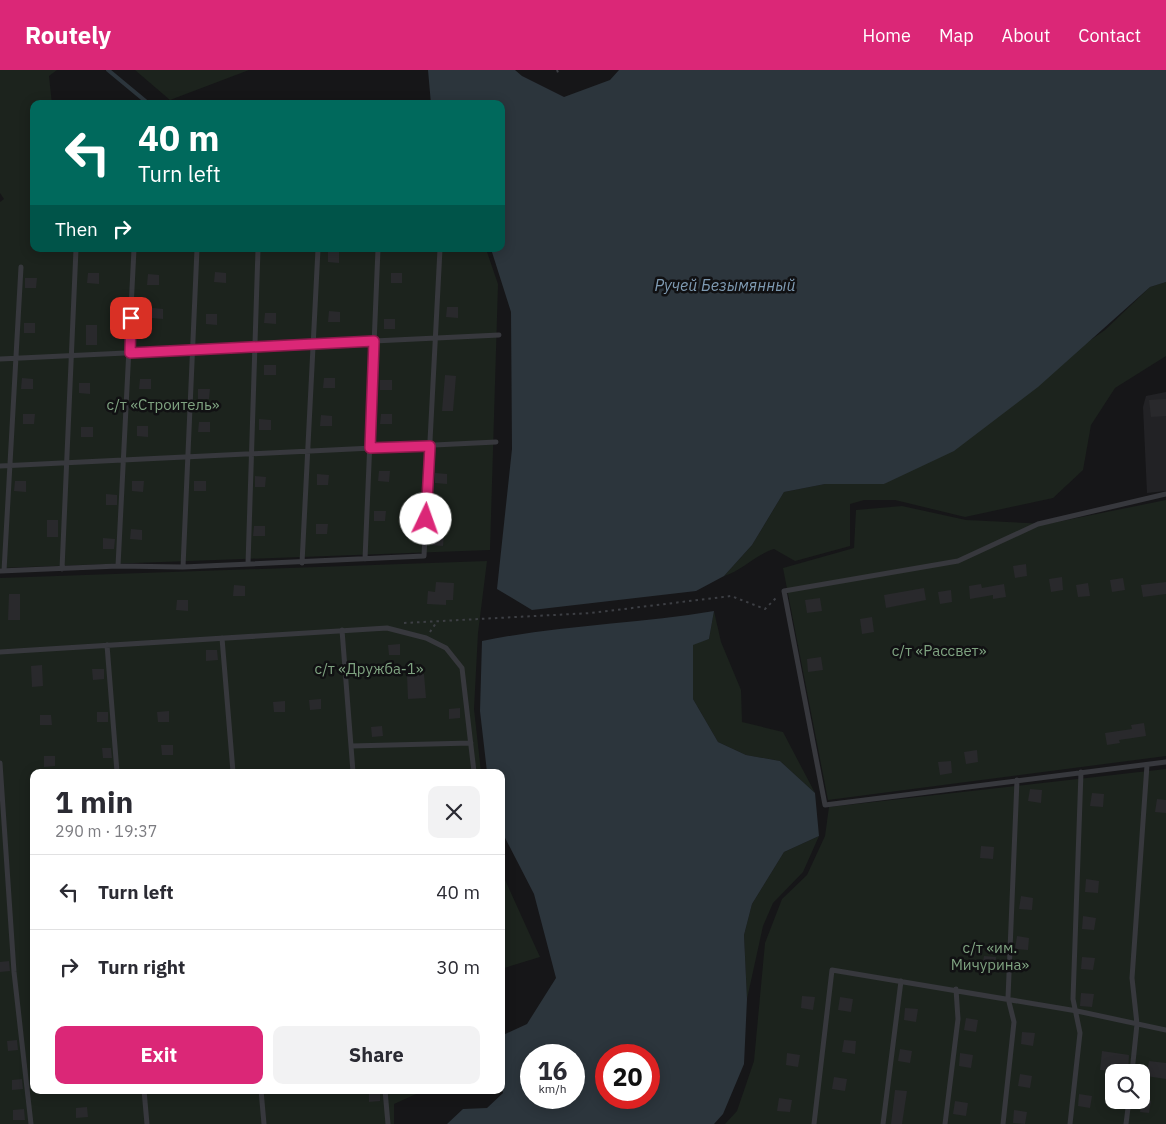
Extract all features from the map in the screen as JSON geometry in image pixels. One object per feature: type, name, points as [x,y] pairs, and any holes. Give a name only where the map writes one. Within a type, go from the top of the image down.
[{"type":"lane","points":[[62,568],[76,252]]},
{"type":"lane","points":[[118,566],[134,252]]},
{"type":"lane","points":[[183,567],[198,252]]},
{"type":"lane","points":[[248,564],[250,454],[256,347],[258,252]]},
{"type":"lane","points":[[302,563],[318,252]]},
{"type":"lane","points":[[366,559],[378,252]]},
{"type":"lane","points":[[21,266],[2,571],[118,566],[183,567],[424,556],[440,252]]},
{"type":"lane","points":[[0,359],[499,335]]},
{"type":"lane","points":[[0,466],[496,442]]},
{"type":"lane","points":[[1166,494],[1038,524],[958,560],[784,591],[825,804],[1166,762]]},
{"type":"lane","points":[[0,652],[387,628],[426,638],[446,648],[462,668],[474,769]]},
{"type":"lane","points":[[342,630],[353,769]]},
{"type":"lane","points":[[222,638],[233,769]]},
{"type":"lane","points":[[106,645],[117,769]]},
{"type":"lane","points":[[351,746],[471,743]]},
{"type":"lane","points":[[0,763],[14,972],[31,1124]]},
{"type":"lane","points":[[1133,1064],[1137,1024],[1132,978],[1147,765]]},
{"type":"lane","points":[[1070,1124],[1080,1032],[1073,999],[1081,772]]},
{"type":"lane","points":[[1003,1124],[1014,1022],[1008,998],[1017,780]]},
{"type":"lane","points":[[814,1124],[832,970],[1008,998],[1166,1030]]},
{"type":"lane","points":[[883,1124],[901,981]]},
{"type":"lane","points":[[945,1124],[958,1020],[956,989]]},
{"type":"lane","points":[[144,1094],[147,1124]]},
{"type":"lane","points":[[261,1094],[264,1124]]},
{"type":"lane","points":[[385,1094],[388,1124]]},
{"type":"lane","points":[[1126,1124],[1128,1109]]},
{"type":"path","points":[[557,70],[559,75]]},
{"type":"path","points":[[501,616],[591,613],[731,596],[765,609],[784,591]]},
{"type":"shaded area","points":[[1166,392],[1166,491],[1147,493],[1143,407],[1146,396]]},
{"type":"green space","name":"с/т «Строитель»","points":[[0,70],[57,70],[49,76],[52,100],[30,100],[30,252],[487,252],[498,284],[490,550],[0,568],[0,202],[4,199],[0,193]]},
{"type":"green space","points":[[135,70],[249,70],[170,100]]},
{"type":"green space","points":[[1166,282],[1166,356],[1115,388],[1091,425],[1083,470],[1053,498],[965,517],[895,500],[864,500],[850,504],[850,546],[795,561],[774,549],[724,576],[752,545],[784,492],[825,484],[884,484],[1105,330],[1150,287]]},
{"type":"green space","name":"с/т «Рассвет»","points":[[1166,500],[1166,756],[828,800],[783,568],[854,548],[856,510],[902,506],[966,520],[1047,524]]},
{"type":"green space","name":"с/т «Дружба-1»","points":[[487,561],[478,633],[474,709],[481,769],[30,769],[30,1094],[416,1094],[394,1104],[394,1124],[0,1124],[0,578]]},
{"type":"green space","points":[[714,611],[721,642],[741,690],[742,722],[783,732],[815,793],[780,761],[746,755],[718,742],[693,699],[693,644],[709,639]]},
{"type":"green space","name":"с/т «им. Мичурина»","points":[[1166,769],[1166,1124],[725,1124],[737,1111],[754,1061],[765,943],[782,899],[807,875],[825,836],[829,807]]},
{"type":"green space","points":[[819,836],[803,872],[773,903],[763,926],[747,999],[744,935],[752,904],[784,852]]},
{"type":"green space","points":[[505,880],[540,957],[505,968]]},
{"type":"water","name":"Ручей Безымянный","points":[[428,70],[515,70],[522,76],[564,97],[610,80],[619,70],[1166,70],[1166,282],[1150,287],[1038,387],[954,451],[884,484],[825,484],[784,492],[752,545],[724,576],[696,591],[532,610],[497,589],[512,449],[511,312],[492,252],[505,252],[505,100],[431,100]]},
{"type":"water","points":[[714,611],[709,639],[693,645],[693,699],[718,742],[746,755],[780,761],[815,793],[819,836],[784,852],[752,904],[744,935],[747,999],[744,1064],[723,1114],[714,1124],[447,1124],[463,1109],[487,1108],[502,1094],[505,1094],[505,1034],[527,1024],[556,978],[534,894],[505,838],[505,769],[487,769],[480,711],[482,641]]},
{"type":"building","points":[[328,252],[339,252],[339,263],[328,262]]},
{"type":"building","points":[[215,272],[226,273],[226,283],[214,282]]},
{"type":"building","points":[[88,273],[99,273],[99,284],[87,283]]},
{"type":"building","points":[[391,273],[402,273],[402,283],[391,283]]},
{"type":"building","points":[[148,274],[159,275],[159,285],[147,285]]},
{"type":"building","points":[[25,278],[37,278],[36,288],[25,288]]},
{"type":"building","points":[[447,307],[458,307],[458,318],[446,317]]},
{"type":"building","points":[[152,308],[163,309],[163,319],[152,318]]},
{"type":"building","points":[[329,311],[340,312],[340,322],[328,322]]},
{"type":"building","points":[[265,313],[276,313],[276,324],[264,323]]},
{"type":"building","points":[[206,314],[217,314],[217,325],[206,324]]},
{"type":"building","points":[[384,319],[395,319],[395,329],[384,329]]},
{"type":"building","points":[[24,323],[35,323],[35,333],[24,333]]},
{"type":"building","points":[[86,325],[97,325],[97,345],[86,345]]},
{"type":"building","points":[[264,365],[276,365],[276,375],[264,375]]},
{"type":"building","points":[[445,375],[456,376],[453,411],[442,411]]},
{"type":"building","points":[[22,378],[33,379],[33,389],[21,389]]},
{"type":"building","points":[[324,378],[335,378],[335,388],[323,388]]},
{"type":"building","points":[[140,379],[151,379],[151,389],[139,389]]},
{"type":"building","points":[[380,380],[392,380],[392,390],[380,390]]},
{"type":"building","points":[[79,383],[90,383],[90,394],[79,393]]},
{"type":"building","points":[[198,389],[210,389],[209,399],[198,399]]},
{"type":"building","points":[[1166,399],[1166,416],[1151,417],[1149,400]]},
{"type":"building","points":[[23,414],[35,414],[34,424],[23,424]]},
{"type":"building","points":[[381,414],[392,414],[392,424],[380,424]]},
{"type":"building","points":[[321,415],[332,416],[332,426],[320,426]]},
{"type":"building","points":[[259,419],[271,420],[271,430],[259,430]]},
{"type":"building","points":[[199,422],[210,422],[210,432],[198,432]]},
{"type":"building","points":[[137,426],[148,426],[148,437],[137,436]]},
{"type":"building","points":[[81,427],[93,427],[93,437],[81,437]]},
{"type":"building","points":[[379,471],[390,471],[389,482],[378,481]]},
{"type":"building","points":[[435,473],[447,474],[447,484],[435,483]]},
{"type":"building","points":[[317,474],[329,475],[328,485],[317,485]]},
{"type":"building","points":[[255,476],[266,477],[265,487],[255,487]]},
{"type":"building","points":[[15,481],[26,481],[26,492],[14,491]]},
{"type":"building","points":[[132,481],[144,481],[143,492],[132,491]]},
{"type":"building","points":[[194,481],[206,481],[206,491],[194,491]]},
{"type":"building","points":[[106,494],[117,495],[117,505],[106,505]]},
{"type":"building","points":[[374,511],[386,511],[385,521],[374,521]]},
{"type":"building","points":[[47,520],[58,520],[58,537],[47,537]]},
{"type":"building","points":[[316,524],[328,524],[327,534],[316,534]]},
{"type":"building","points":[[254,526],[265,526],[265,536],[253,536]]},
{"type":"building","points":[[131,529],[142,530],[142,540],[130,539]]},
{"type":"building","points":[[432,535],[444,535],[443,546],[432,545]]},
{"type":"building","points":[[103,538],[115,539],[114,549],[103,549]]},
{"type":"building","points":[[1026,564],[1027,576],[1015,578],[1013,566]]},
{"type":"building","points":[[1062,577],[1063,590],[1051,592],[1049,579]]},
{"type":"building","points":[[1123,578],[1125,590],[1112,592],[1110,580]]},
{"type":"building","points":[[436,582],[454,583],[453,600],[446,600],[446,605],[427,604],[428,591],[435,592]]},
{"type":"building","points":[[1166,582],[1166,594],[1143,597],[1141,585]]},
{"type":"building","points":[[1088,583],[1090,596],[1078,597],[1076,585]]},
{"type":"building","points":[[981,584],[982,588],[1004,584],[1006,597],[993,599],[993,595],[970,599],[969,586]]},
{"type":"building","points":[[234,585],[245,586],[245,596],[233,596]]},
{"type":"building","points":[[924,588],[926,600],[886,608],[884,595]]},
{"type":"building","points":[[951,590],[952,602],[940,604],[938,592]]},
{"type":"building","points":[[9,594],[20,594],[20,620],[8,620]]},
{"type":"building","points":[[820,598],[822,611],[807,613],[805,600]]},
{"type":"building","points":[[177,600],[188,600],[188,611],[176,610]]},
{"type":"building","points":[[872,617],[874,632],[862,634],[860,619]]},
{"type":"building","points":[[400,644],[400,655],[389,655],[388,645]]},
{"type":"building","points":[[206,650],[217,650],[218,660],[206,661]]},
{"type":"building","points":[[821,657],[823,670],[808,672],[807,659]]},
{"type":"building","points":[[42,665],[43,686],[32,687],[31,666]]},
{"type":"building","points":[[92,669],[104,669],[104,679],[93,680]]},
{"type":"building","points":[[424,674],[426,698],[408,699],[407,675]]},
{"type":"building","points":[[321,699],[321,709],[310,710],[309,700]]},
{"type":"building","points":[[285,701],[285,712],[274,712],[273,702]]},
{"type":"building","points":[[460,708],[460,718],[449,719],[449,709]]},
{"type":"building","points":[[169,711],[169,722],[158,722],[157,712]]},
{"type":"building","points":[[97,712],[108,712],[108,722],[97,722]]},
{"type":"building","points":[[40,715],[51,715],[52,725],[40,725]]},
{"type":"building","points":[[1144,723],[1146,736],[1119,740],[1120,743],[1107,745],[1105,733],[1132,729],[1131,725]]},
{"type":"building","points":[[382,726],[383,736],[372,737],[371,727]]},
{"type":"building","points":[[161,745],[173,745],[173,755],[162,755]]},
{"type":"building","points":[[102,748],[111,748],[112,758],[103,758]]},
{"type":"building","points":[[977,750],[978,762],[966,764],[964,752]]},
{"type":"building","points":[[44,756],[55,756],[55,766],[44,767]]},
{"type":"building","points":[[951,761],[952,773],[940,775],[938,762]]},
{"type":"building","points":[[1030,789],[1042,790],[1041,803],[1028,801]]},
{"type":"building","points":[[1092,793],[1104,794],[1103,807],[1090,806]]},
{"type":"building","points":[[1157,799],[1166,800],[1166,813],[1155,812]]},
{"type":"building","points":[[981,846],[994,847],[993,859],[980,858]]},
{"type":"building","points":[[1086,879],[1099,881],[1098,893],[1085,892]]},
{"type":"building","points":[[1021,896],[1033,898],[1032,910],[1019,909]]},
{"type":"building","points":[[1083,916],[1096,918],[1094,930],[1082,929]]},
{"type":"building","points":[[1017,936],[1029,938],[1028,950],[1015,949]]},
{"type":"building","points":[[984,956],[996,957],[995,970],[982,968]]},
{"type":"building","points":[[1082,957],[1095,958],[1093,970],[1081,969]]},
{"type":"building","points":[[9,961],[10,971],[0,972],[0,962]]},
{"type":"building","points":[[1081,993],[1094,994],[1092,1007],[1080,1006]]},
{"type":"building","points":[[802,996],[815,997],[813,1010],[801,1008]]},
{"type":"building","points":[[840,997],[853,999],[851,1012],[838,1010]]},
{"type":"building","points":[[905,1008],[918,1009],[916,1022],[904,1020]]},
{"type":"building","points":[[966,1018],[978,1020],[976,1032],[964,1030]]},
{"type":"building","points":[[1022,1032],[1035,1033],[1033,1046],[1021,1044]]},
{"type":"building","points":[[17,1040],[18,1050],[8,1051],[7,1041]]},
{"type":"building","points":[[844,1040],[856,1041],[855,1054],[842,1052]]},
{"type":"building","points":[[900,1049],[912,1051],[910,1063],[898,1061]]},
{"type":"building","points":[[1102,1051],[1129,1055],[1128,1064],[1105,1064],[1105,1070],[1100,1070]]},
{"type":"building","points":[[787,1053],[800,1055],[798,1067],[786,1065]]},
{"type":"building","points":[[960,1053],[973,1055],[971,1068],[959,1066]]},
{"type":"building","points":[[1149,1061],[1166,1063],[1166,1079],[1150,1077],[1150,1064],[1148,1064]]},
{"type":"building","points":[[1020,1074],[1032,1076],[1030,1088],[1018,1086]]},
{"type":"building","points":[[834,1077],[847,1079],[845,1091],[832,1089]]},
{"type":"building","points":[[22,1079],[23,1089],[12,1090],[12,1080]]},
{"type":"building","points":[[895,1090],[907,1091],[902,1124],[891,1124]]},
{"type":"building","points":[[369,1094],[380,1094],[380,1101],[369,1102]]},
{"type":"building","points":[[1079,1094],[1092,1096],[1090,1108],[1078,1106]]},
{"type":"building","points":[[779,1098],[792,1100],[790,1112],[777,1111]]},
{"type":"building","points":[[955,1101],[968,1103],[966,1116],[953,1114]]},
{"type":"building","points":[[87,1107],[88,1117],[76,1118],[76,1108]]},
{"type":"building","points":[[24,1109],[25,1120],[13,1120],[13,1110]]},
{"type":"building","points":[[1140,1109],[1150,1109],[1149,1113],[1140,1112]]},
{"type":"building","points":[[1014,1110],[1027,1112],[1025,1124],[1013,1123]]},
{"type":"waterway","points":[[108,70],[144,100]]},
{"type":"route","points":[[131,318],[130,353],[374,341],[370,448],[430,446],[426,519]]}]
